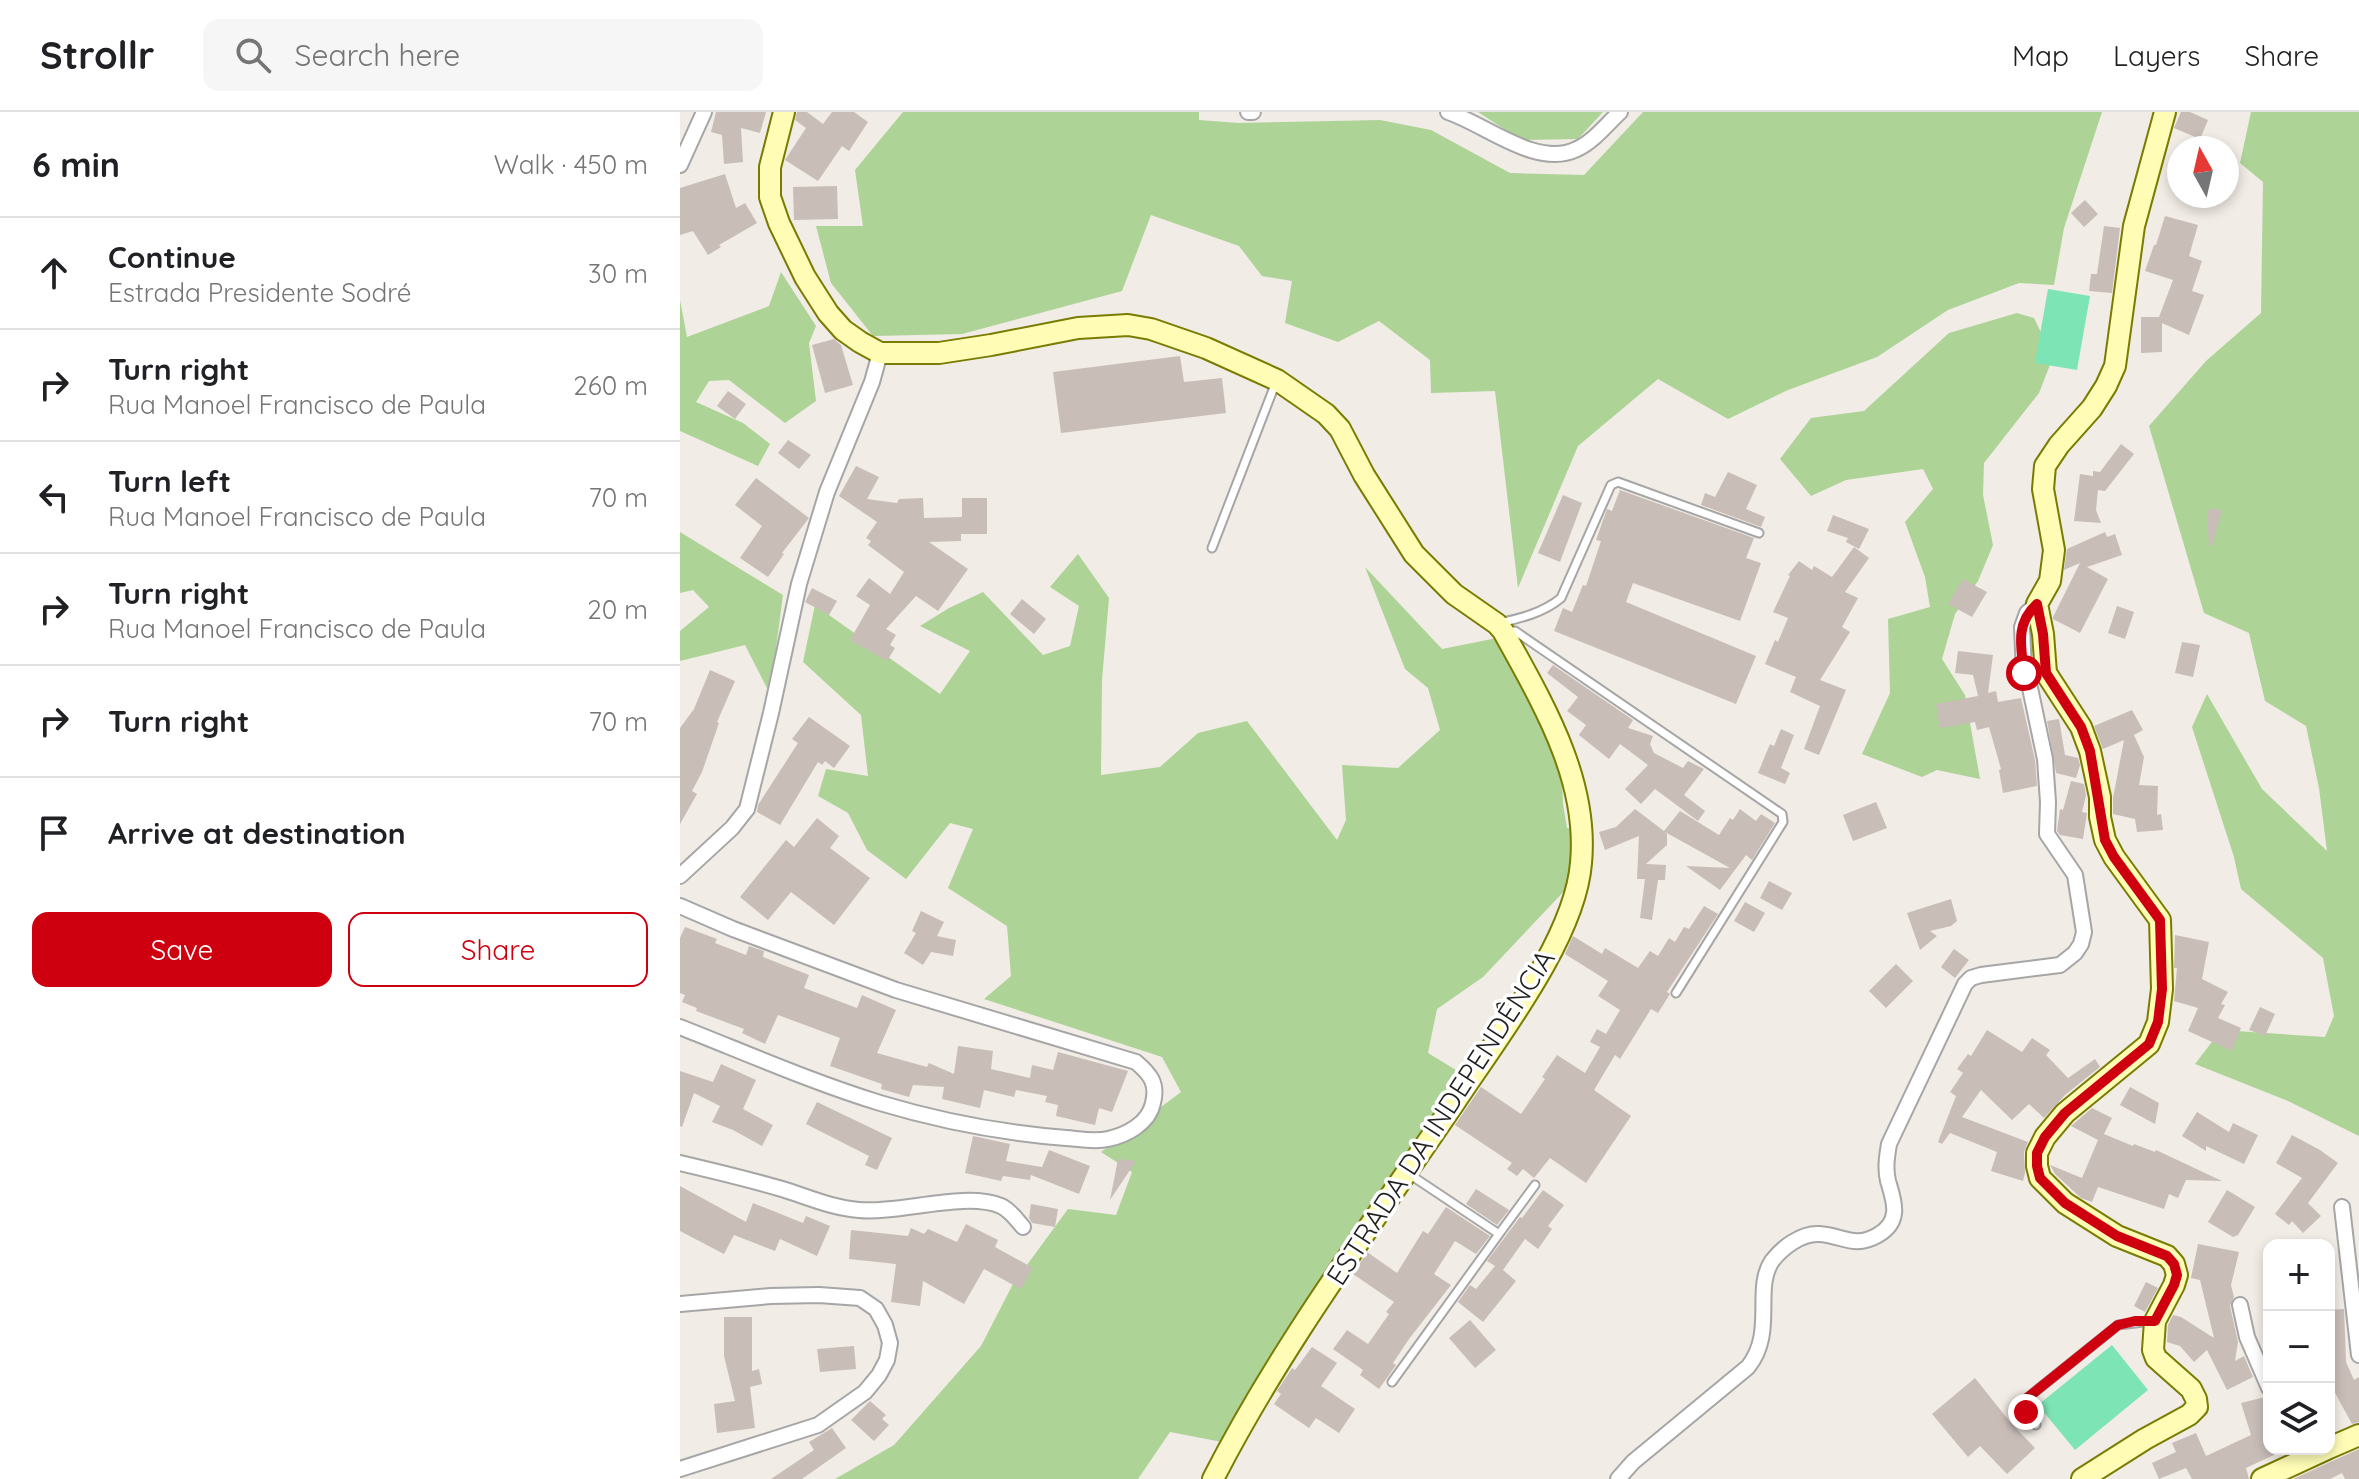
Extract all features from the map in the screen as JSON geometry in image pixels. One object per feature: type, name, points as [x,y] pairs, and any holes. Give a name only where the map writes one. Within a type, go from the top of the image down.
[{"type":"street","points":[[680,165],[704,112]]},
{"type":"street","points":[[680,876],[732,828],[747,809],[762,755],[799,584],[827,492],[872,382],[880,353],[843,330],[828,313],[805,277],[779,223],[770,197],[770,167],[784,112]]},
{"type":"street","points":[[1448,112],[1528,149],[1562,153],[1576,150],[1591,140],[1620,112]]},
{"type":"street","points":[[1618,1479],[1633,1462],[1748,1367],[1758,1355],[1762,1343],[1765,1275],[1781,1251],[1804,1237],[1818,1234],[1850,1242],[1866,1241],[1886,1229],[1895,1207],[1886,1164],[1889,1144],[1965,984],[1981,975],[2060,965],[2069,960],[2081,944],[2084,932],[2075,875],[2047,834],[2045,759],[2024,673],[2022,627],[2027,613],[2045,593],[2050,581],[2054,550],[2043,489],[2045,466],[2092,408],[2115,366],[2138,204],[2165,112]]},
{"type":"street","name":"ESTRADA DA INDEPENDÊNCIA","points":[[880,353],[939,353],[1078,328],[1128,325],[1151,329],[1206,348],[1277,380],[1326,414],[1340,429],[1364,475],[1414,554],[1454,594],[1500,628],[1535,689],[1562,746],[1571,775],[1580,813],[1582,842],[1578,882],[1565,924],[1526,996],[1277,1365],[1213,1479]]},
{"type":"street","points":[[2037,604],[2046,673],[2081,727],[2090,751],[2105,840],[2160,920],[2162,989],[2158,1022],[2149,1044],[2065,1113],[2045,1137],[2037,1153],[2037,1166],[2040,1178],[2065,1203],[2117,1236],[2167,1256],[2174,1264],[2177,1275],[2155,1321],[2153,1350],[2156,1358],[2191,1389],[2197,1407],[2189,1415],[2082,1479]]},
{"type":"street","points":[[680,906],[896,990],[1136,1062],[1151,1075],[1155,1086],[1153,1106],[1140,1125],[1107,1140],[1044,1136],[930,1116],[879,1102],[680,1027]]},
{"type":"street","points":[[680,1163],[750,1179],[861,1211],[959,1201],[1001,1206],[1023,1227]]},
{"type":"street","points":[[2342,1207],[2359,1355]]},
{"type":"street","points":[[680,1469],[818,1425],[865,1392],[887,1360],[890,1343],[876,1309],[860,1298],[803,1295],[684,1302]]},
{"type":"street","points":[[2240,1305],[2247,1337],[2267,1383]]},
{"type":"street","points":[[2335,1445],[2359,1435]]},
{"type":"street","points":[[2262,1479],[2296,1455]]},
{"type":"lane","points":[[1212,548],[1277,380]]},
{"type":"lane","points":[[1500,628],[1536,613],[1561,598],[1611,485],[1618,482],[1759,533]]},
{"type":"lane","points":[[1500,628],[1515,631],[1782,814],[1783,822],[1676,993]]},
{"type":"lane","points":[[1407,1172],[1499,1234]]},
{"type":"lane","points":[[1392,1382],[1535,1185]]},
{"type":"lane","points":[[2036,1425],[2026,1412],[2026,1399],[2118,1325],[2155,1321]]},
{"type":"green space","points":[[903,112],[1199,112],[1199,120],[1239,123],[1380,120],[1431,130],[1510,173],[1584,175],[1643,112],[2102,112],[2064,228],[2054,285],[2019,283],[1948,310],[1877,357],[1788,390],[1728,419],[1658,379],[1578,446],[1518,588],[1495,391],[1431,393],[1430,360],[1379,321],[1338,342],[1285,323],[1292,281],[1262,276],[1239,246],[1151,215],[1122,291],[962,334],[873,336],[831,283],[816,226],[863,226],[855,170]]},
{"type":"green space","points":[[1478,112],[1603,112],[1578,139],[1521,140]]},
{"type":"green space","points":[[2251,112],[2359,112],[2359,1136],[2288,1101],[2195,1064],[2221,1030],[2325,1037],[2334,1016],[2323,958],[2241,889],[2234,857],[2192,727],[2207,694],[2262,789],[2327,851],[2319,788],[2306,726],[2265,701],[2249,633],[2204,613],[2149,426],[2206,361],[2261,313],[2263,182],[2240,163]]},
{"type":"green space","points":[[781,272],[816,326],[809,343],[816,401],[785,423],[729,380],[709,381],[696,402],[743,423],[770,444],[758,466],[680,431],[680,300],[687,337],[769,306]]},
{"type":"green space","points":[[2048,289],[2090,296],[2077,370],[2035,363]]},
{"type":"green space","points":[[2017,313],[2034,318],[2053,357],[2039,393],[1984,463],[1983,495],[1993,545],[1978,581],[1955,614],[1942,659],[1965,695],[1980,779],[1937,770],[1922,777],[1862,754],[1890,693],[1888,619],[1930,607],[1925,577],[1905,522],[1933,489],[1923,469],[1846,480],[1811,496],[1780,459],[1811,418],[1864,411],[1949,333]]},
{"type":"green space","points":[[680,532],[783,595],[770,694],[745,645],[680,661],[680,631],[709,607],[693,590],[680,593]]},
{"type":"green space","points":[[1078,554],[1109,598],[1102,680],[1101,775],[1160,767],[1198,733],[1247,721],[1337,840],[1346,820],[1342,765],[1398,768],[1440,730],[1428,688],[1405,669],[1365,567],[1442,649],[1497,638],[1561,755],[1567,828],[1574,830],[1568,887],[1483,977],[1437,1009],[1428,1053],[1469,1078],[1227,1443],[1170,1432],[1138,1479],[835,1479],[894,1445],[981,1346],[1013,1284],[1068,1209],[1116,1215],[1132,1172],[1101,1152],[1181,1092],[1162,1057],[984,999],[1011,976],[1007,926],[948,888],[973,829],[950,823],[906,879],[867,850],[848,813],[818,796],[826,769],[868,776],[861,715],[803,662],[815,605],[940,694],[970,651],[920,626],[983,592],[1043,655],[1070,646],[1079,606],[1050,587]]},
{"type":"green space","points":[[2112,1345],[2148,1390],[2075,1450],[2038,1405]]},
{"type":"building","points":[[716,112],[766,112],[760,133],[741,128],[743,162],[724,164],[722,135],[711,132]]},
{"type":"building","points":[[797,112],[807,112],[823,124],[832,112],[854,112],[868,122],[849,151],[842,146],[818,181],[785,160],[806,128],[795,120]]},
{"type":"building","points":[[2181,112],[2190,112],[2208,120],[2201,136],[2174,128]]},
{"type":"building","points":[[725,174],[736,208],[745,203],[757,223],[708,255],[693,231],[680,235],[680,188]]},
{"type":"building","points":[[837,186],[838,219],[794,220],[793,187]]},
{"type":"building","points":[[2085,200],[2098,214],[2084,227],[2071,213]]},
{"type":"building","points":[[2165,216],[2198,225],[2189,256],[2202,261],[2192,291],[2204,295],[2189,335],[2162,323],[2162,352],[2141,353],[2141,317],[2159,317],[2173,280],[2145,271]]},
{"type":"building","points":[[2104,226],[2120,228],[2112,293],[2089,291],[2091,274],[2097,274]]},
{"type":"building","points":[[834,339],[841,345],[853,385],[825,393],[812,345]]},
{"type":"building","points":[[1180,356],[1184,382],[1222,378],[1226,413],[1061,433],[1053,372]]},
{"type":"building","points":[[728,391],[746,404],[735,419],[717,406]]},
{"type":"building","points":[[788,440],[811,455],[799,469],[778,453]]},
{"type":"building","points":[[2121,444],[2134,454],[2105,491],[2098,490],[2096,510],[2101,523],[2074,521],[2080,474],[2093,476],[2093,471],[2100,472]]},
{"type":"building","points":[[856,466],[879,477],[867,499],[897,503],[899,499],[923,498],[924,518],[962,517],[962,498],[987,498],[987,534],[961,534],[961,541],[929,542],[968,569],[938,611],[916,596],[886,629],[896,635],[890,645],[895,648],[887,661],[850,640],[870,605],[856,596],[869,578],[890,594],[904,572],[868,545],[871,541],[866,538],[877,522],[839,496]]},
{"type":"building","points":[[1728,472],[1757,485],[1746,509],[1765,517],[1761,527],[1701,505],[1705,493],[1715,497]]},
{"type":"building","points":[[756,478],[809,518],[768,577],[740,558],[762,526],[735,505]]},
{"type":"building","points":[[1620,490],[1754,538],[1746,558],[1761,563],[1740,621],[1633,583],[1626,602],[1756,656],[1736,704],[1554,631],[1563,608],[1572,612],[1583,585],[1586,586],[1601,541],[1596,540],[1607,509],[1612,511]]},
{"type":"building","points":[[1563,495],[1582,503],[1560,562],[1538,553]]},
{"type":"building","points":[[2207,509],[2222,510],[2212,547],[2209,547]]},
{"type":"building","points":[[1833,515],[1869,529],[1859,549],[1846,542],[1848,538],[1827,531]]},
{"type":"building","points":[[2105,532],[2107,537],[2115,534],[2122,555],[2087,567],[2108,579],[2080,633],[2053,619],[2080,563],[2064,570],[2067,549]]},
{"type":"building","points":[[1854,547],[1869,558],[1845,592],[1858,598],[1842,627],[1850,632],[1820,680],[1846,690],[1819,755],[1804,749],[1820,706],[1790,692],[1796,677],[1765,664],[1788,618],[1773,612],[1788,575],[1799,561],[1812,570],[1814,566],[1832,577]]},
{"type":"building","points":[[1963,579],[1987,592],[1972,617],[1948,604]]},
{"type":"building","points":[[812,588],[837,601],[829,615],[805,602]]},
{"type":"building","points":[[1022,599],[1046,619],[1034,634],[1010,614]]},
{"type":"building","points":[[2117,606],[2134,612],[2125,639],[2108,633]]},
{"type":"building","points":[[2182,642],[2200,645],[2193,677],[2175,673]]},
{"type":"building","points":[[1958,651],[1993,655],[1988,693],[1996,691],[1998,702],[2021,698],[2035,760],[2037,786],[2003,793],[2001,769],[1989,727],[1977,730],[1975,722],[1940,728],[1936,704],[1978,696],[1973,675],[1955,673]]},
{"type":"building","points":[[1553,665],[1633,720],[1628,728],[1653,736],[1650,744],[1654,753],[1683,768],[1688,761],[1704,769],[1684,795],[1705,811],[1698,821],[1655,789],[1641,804],[1625,789],[1648,765],[1620,744],[1609,759],[1579,735],[1586,725],[1567,711],[1578,697],[1547,673]]},
{"type":"building","points":[[710,670],[735,681],[692,791],[697,794],[680,824],[680,728],[694,709]]},
{"type":"building","points":[[2132,710],[2143,730],[2134,735],[2144,757],[2139,785],[2158,786],[2157,815],[2161,814],[2163,830],[2137,832],[2135,819],[2113,814],[2124,740],[2103,749],[2094,726]]},
{"type":"building","points":[[809,717],[850,746],[834,768],[825,761],[822,765],[818,762],[780,825],[757,812],[758,805],[798,743],[792,739]]},
{"type":"building","points":[[2059,719],[2065,755],[2078,758],[2080,765],[2076,778],[2056,773],[2047,721]]},
{"type":"building","points":[[1781,729],[1794,735],[1781,768],[1790,773],[1785,784],[1758,773],[1770,744],[1774,746]]},
{"type":"building","points":[[2071,781],[2084,784],[2086,795],[2082,812],[2087,813],[2083,839],[2060,835],[2057,831],[2060,809],[2063,810]]},
{"type":"building","points":[[1876,802],[1887,828],[1853,841],[1843,815]]},
{"type":"building","points":[[1635,809],[1664,831],[1680,811],[1719,835],[1740,809],[1756,821],[1761,814],[1775,823],[1752,860],[1746,855],[1720,890],[1686,866],[1730,868],[1665,832],[1667,845],[1646,864],[1666,865],[1665,880],[1658,880],[1652,920],[1640,918],[1645,879],[1637,879],[1639,836],[1605,850],[1599,832],[1616,827]]},
{"type":"building","points":[[817,818],[839,836],[830,848],[870,878],[834,925],[791,892],[768,920],[740,897],[786,840],[794,847]]},
{"type":"building","points":[[1769,881],[1792,893],[1782,910],[1760,898]]},
{"type":"building","points":[[1951,899],[1957,921],[1951,926],[1930,931],[1937,936],[1920,950],[1907,913]]},
{"type":"building","points":[[1745,902],[1765,913],[1754,932],[1734,921]]},
{"type":"building","points":[[1704,906],[1718,914],[1667,992],[1670,994],[1658,1013],[1651,1009],[1620,1059],[1615,1055],[1594,1090],[1631,1116],[1586,1183],[1550,1158],[1534,1178],[1523,1169],[1517,1176],[1507,1169],[1512,1163],[1455,1125],[1481,1087],[1521,1114],[1557,1055],[1585,1073],[1600,1047],[1590,1042],[1597,1029],[1606,1034],[1620,1010],[1598,996],[1608,981],[1565,954],[1573,936],[1602,954],[1605,948],[1638,968],[1650,951],[1658,956],[1669,938],[1675,942],[1684,927],[1689,929]]},
{"type":"building","points":[[921,911],[944,922],[937,936],[956,940],[953,956],[931,952],[923,965],[904,953],[916,933],[912,931]]},
{"type":"building","points":[[685,927],[717,939],[715,943],[746,955],[749,946],[764,951],[763,957],[809,975],[804,988],[857,1008],[862,995],[896,1010],[877,1053],[927,1067],[929,1063],[954,1074],[958,1046],[993,1051],[991,1069],[1030,1078],[1032,1065],[1053,1070],[1058,1052],[1128,1071],[1112,1112],[1099,1108],[1095,1125],[1056,1116],[1058,1105],[1045,1102],[1047,1096],[1016,1090],[1014,1097],[984,1090],[980,1108],[942,1099],[944,1087],[913,1085],[909,1097],[881,1089],[882,1084],[830,1066],[840,1038],[778,1015],[765,1044],[742,1033],[744,1029],[696,1011],[697,1008],[682,1002],[685,995],[680,993],[680,938]]},
{"type":"building","points":[[2175,935],[2209,942],[2202,979],[2228,992],[2218,1018],[2241,1028],[2232,1051],[2188,1031],[2198,1008],[2174,1001],[2177,968],[2174,968]]},
{"type":"building","points":[[1954,949],[1969,960],[1955,978],[1941,967]]},
{"type":"building","points":[[1896,964],[1913,981],[1886,1008],[1869,991]]},
{"type":"building","points":[[2260,1007],[2275,1014],[2265,1036],[2249,1030]]},
{"type":"building","points":[[1987,1030],[2022,1052],[2032,1038],[2050,1050],[2046,1055],[2068,1078],[2095,1059],[2100,1067],[2065,1095],[2044,1118],[2029,1104],[2012,1120],[1981,1090],[1962,1117],[2028,1142],[2024,1152],[2023,1181],[1991,1171],[1997,1152],[1950,1133],[1942,1144],[1938,1142],[1956,1096],[1950,1092],[1963,1073],[1957,1069],[1968,1054],[1971,1056]]},
{"type":"building","points":[[721,1064],[756,1080],[743,1109],[773,1125],[762,1146],[712,1122],[720,1106],[694,1093],[680,1126],[680,1071],[713,1082]]},
{"type":"building","points":[[2130,1087],[2159,1103],[2155,1124],[2120,1105]]},
{"type":"building","points":[[817,1102],[892,1138],[877,1170],[865,1165],[869,1156],[806,1124]]},
{"type":"building","points":[[2092,1108],[2112,1118],[2104,1134],[2133,1146],[2156,1150],[2222,1181],[2186,1180],[2178,1198],[2169,1194],[2164,1209],[2098,1187],[2092,1202],[2081,1198],[2055,1174],[2050,1165],[2082,1178],[2098,1140],[2071,1126]]},
{"type":"building","points":[[2197,1112],[2229,1132],[2233,1123],[2258,1135],[2244,1164],[2206,1146],[2206,1151],[2182,1136]]},
{"type":"building","points":[[2292,1135],[2338,1163],[2308,1203],[2321,1216],[2303,1233],[2292,1221],[2289,1225],[2275,1214],[2302,1178],[2276,1163]]},
{"type":"building","points":[[973,1136],[1010,1144],[1006,1161],[1042,1167],[1049,1150],[1090,1166],[1079,1194],[1031,1175],[1030,1180],[1003,1176],[1001,1181],[965,1173]]},
{"type":"building","points":[[1118,1159],[1136,1161],[1110,1200]]},
{"type":"building","points":[[680,1186],[746,1222],[753,1203],[803,1223],[806,1216],[830,1226],[817,1256],[780,1239],[775,1251],[734,1235],[724,1254],[680,1231]]},
{"type":"building","points":[[1476,1189],[1509,1210],[1497,1225],[1466,1204]]},
{"type":"building","points":[[1543,1190],[1564,1205],[1548,1226],[1552,1229],[1538,1249],[1525,1239],[1503,1270],[1516,1281],[1483,1322],[1458,1302],[1470,1285],[1476,1289],[1495,1266],[1487,1261]]},
{"type":"building","points":[[2227,1190],[2255,1207],[2238,1235],[2233,1237],[2208,1222]]},
{"type":"building","points":[[1031,1204],[1058,1209],[1055,1227],[1032,1223],[1029,1218]]},
{"type":"building","points":[[1446,1207],[1490,1236],[1476,1254],[1455,1241],[1434,1274],[1451,1285],[1409,1339],[1379,1389],[1360,1375],[1363,1370],[1333,1349],[1347,1330],[1368,1344],[1394,1302],[1353,1274],[1367,1252],[1397,1273],[1423,1231],[1428,1234]]},
{"type":"building","points":[[966,1224],[998,1240],[995,1247],[1033,1268],[1021,1289],[984,1269],[964,1304],[923,1281],[920,1306],[891,1302],[896,1264],[849,1259],[851,1230],[908,1236],[911,1228],[924,1234],[928,1229],[957,1242]]},
{"type":"building","points":[[2198,1244],[2239,1252],[2231,1285],[2234,1297],[2230,1306],[2238,1342],[2235,1361],[2244,1356],[2253,1377],[2227,1390],[2207,1350],[2194,1362],[2180,1346],[2167,1342],[2168,1325],[2173,1315],[2214,1338],[2200,1280],[2191,1278]]},
{"type":"building","points":[[2146,1282],[2158,1288],[2145,1312],[2134,1306]]},
{"type":"building","points":[[2344,1309],[2346,1362],[2354,1380],[2359,1377],[2359,1422],[2352,1424],[2335,1393],[2335,1310]]},
{"type":"building","points":[[724,1317],[752,1317],[752,1371],[759,1369],[762,1384],[750,1387],[755,1428],[717,1433],[714,1404],[735,1401],[724,1356]]},
{"type":"building","points":[[1470,1320],[1496,1350],[1475,1368],[1449,1338]]},
{"type":"building","points":[[854,1346],[856,1369],[820,1372],[817,1349]]},
{"type":"building","points":[[1312,1347],[1337,1363],[1321,1386],[1355,1409],[1339,1433],[1316,1418],[1309,1428],[1274,1404],[1281,1394],[1277,1391],[1292,1368],[1295,1370]]},
{"type":"building","points":[[1975,1378],[2035,1448],[2007,1474],[1980,1446],[1968,1457],[1932,1414]]},
{"type":"building","points":[[2263,1398],[2263,1455],[2274,1455],[2246,1468],[2249,1479],[2192,1479],[2186,1468],[2159,1479],[2152,1463],[2176,1452],[2172,1443],[2196,1433],[2206,1456],[2251,1435],[2241,1403]]},
{"type":"building","points":[[870,1401],[886,1415],[882,1419],[889,1425],[874,1441],[851,1420]]},
{"type":"building","points":[[832,1428],[846,1448],[802,1479],[771,1479],[814,1450],[809,1442]]},
{"type":"building","points":[[2359,1449],[2359,1479],[2345,1479],[2342,1473],[2330,1479],[2293,1479]]},
{"type":"route","points":[[2024,673],[2022,627],[2027,613],[2037,604],[2046,673],[2081,727],[2090,751],[2105,840],[2160,920],[2162,957],[2158,1022],[2149,1044],[2065,1113],[2045,1137],[2037,1153],[2040,1178],[2065,1203],[2117,1236],[2167,1256],[2174,1264],[2177,1275],[2155,1321],[2118,1325],[2026,1399],[2026,1412]]}]
